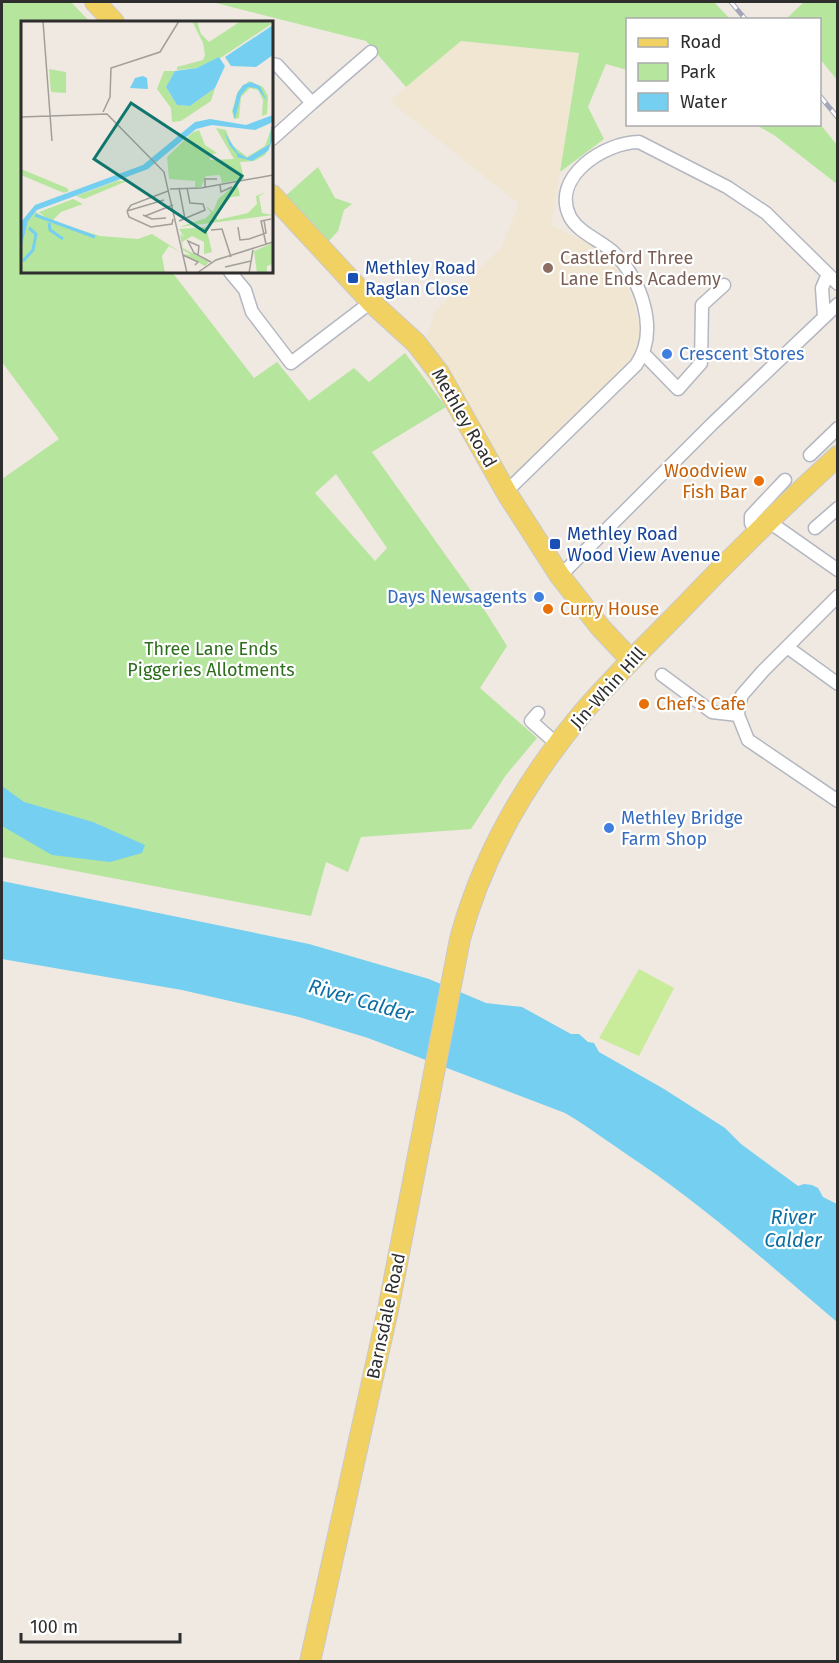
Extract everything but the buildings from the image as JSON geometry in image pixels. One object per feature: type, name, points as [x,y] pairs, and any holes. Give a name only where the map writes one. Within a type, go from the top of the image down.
[{"type":"main road","points":[[94,2],[113,21]]},
{"type":"main road","name":"Methley Road","points":[[273,196],[371,302],[416,343],[439,373],[506,492],[561,576],[600,627],[631,660]]},
{"type":"main road","name":"Jin-Whin Hill","points":[[454,970],[472,900],[498,838],[558,745],[585,710],[631,660],[762,526],[837,456]]},
{"type":"main road","name":"Barnsdale Road","points":[[310,1662],[389,1305],[454,970]]},
{"type":"street","points":[[273,138],[371,52]]},
{"type":"street","points":[[273,64],[277,65],[312,103]]},
{"type":"street","points":[[506,492],[636,365],[643,353],[646,325],[642,298],[635,282],[612,251],[574,223],[568,210],[569,182],[582,167],[615,145],[639,142],[727,187],[766,213],[837,284]]},
{"type":"street","points":[[231,273],[245,290],[252,312],[291,363],[371,302]]},
{"type":"street","points":[[824,317],[822,288],[828,274]]},
{"type":"street","points":[[643,353],[678,389],[701,363],[702,305],[724,285]]},
{"type":"street","points":[[561,576],[712,424],[837,304]]},
{"type":"street","points":[[810,455],[837,429]]},
{"type":"street","points":[[785,480],[751,516],[751,523],[762,526],[837,570]]},
{"type":"street","points":[[815,528],[837,508]]},
{"type":"street","points":[[837,596],[742,695],[738,705],[738,715],[748,740],[837,801]]},
{"type":"street","points":[[787,647],[837,684]]},
{"type":"street","points":[[662,675],[712,712],[738,715]]},
{"type":"street","points":[[538,713],[531,721],[558,745]]},
{"type":"shaded area","name":"Castleford Three Lane Ends Academy","points":[[460,41],[579,53],[551,225],[606,255],[625,280],[639,326],[638,345],[632,358],[519,475],[510,476],[463,393],[426,338],[436,310],[501,248],[519,204],[390,101]]},
{"type":"green space","name":"Three Lane Ends Piggeries Allotments","points":[[2,2],[71,2],[89,21],[21,21],[21,273],[173,273],[254,378],[277,362],[309,401],[354,368],[369,382],[405,353],[446,407],[372,452],[482,606],[507,646],[480,688],[537,738],[506,775],[471,829],[361,837],[348,872],[326,862],[311,916],[2,857],[2,479],[59,439],[2,362]],"holes":[[[336,474],[387,548],[375,561],[315,493]]]},
{"type":"green space","points":[[212,2],[714,2],[729,18],[626,18],[626,70],[606,64],[588,107],[604,139],[560,172],[579,53],[461,41],[406,87],[366,41]]},
{"type":"green space","points":[[804,2],[837,2],[837,80],[821,60],[821,18],[787,18]]},
{"type":"green space","points":[[821,125],[837,145],[837,184],[774,135],[758,126]]},
{"type":"green space","points":[[318,167],[335,198],[352,204],[344,210],[338,231],[327,243],[283,198]]},
{"type":"green space","points":[[639,969],[674,988],[639,1056],[599,1038]]},
{"type":"water","points":[[2,786],[24,802],[93,822],[145,845],[142,853],[110,862],[52,855],[2,826]]},
{"type":"water","name":"River Calder","points":[[2,881],[309,944],[429,979],[486,1003],[522,1007],[571,1034],[579,1034],[588,1042],[594,1043],[599,1052],[664,1089],[725,1128],[741,1144],[798,1186],[812,1185],[818,1188],[823,1197],[837,1204],[837,1322],[692,1201],[565,1113],[368,1038],[299,1017],[182,990],[2,959]]},
{"type":"railway","points":[[731,2],[744,18]]},
{"type":"railway","points":[[821,97],[838,118]]},
{"type":"place","name":"Castleford Three Lane Ends Academy","points":[[548,268]]},
{"type":"place","name":"Methley Road Raglan Close","points":[[353,278]]},
{"type":"place","name":"Crescent Stores","points":[[667,354]]},
{"type":"place","name":"Woodview Fish Bar","points":[[759,481]]},
{"type":"place","name":"Methley Road Wood View Avenue","points":[[555,544]]},
{"type":"place","name":"Days Newsagents","points":[[539,597]]},
{"type":"place","name":"Curry House","points":[[548,609]]},
{"type":"place","name":"Chef's Cafe","points":[[644,704]]},
{"type":"place","name":"Methley Bridge Farm Shop","points":[[609,828]]}]
